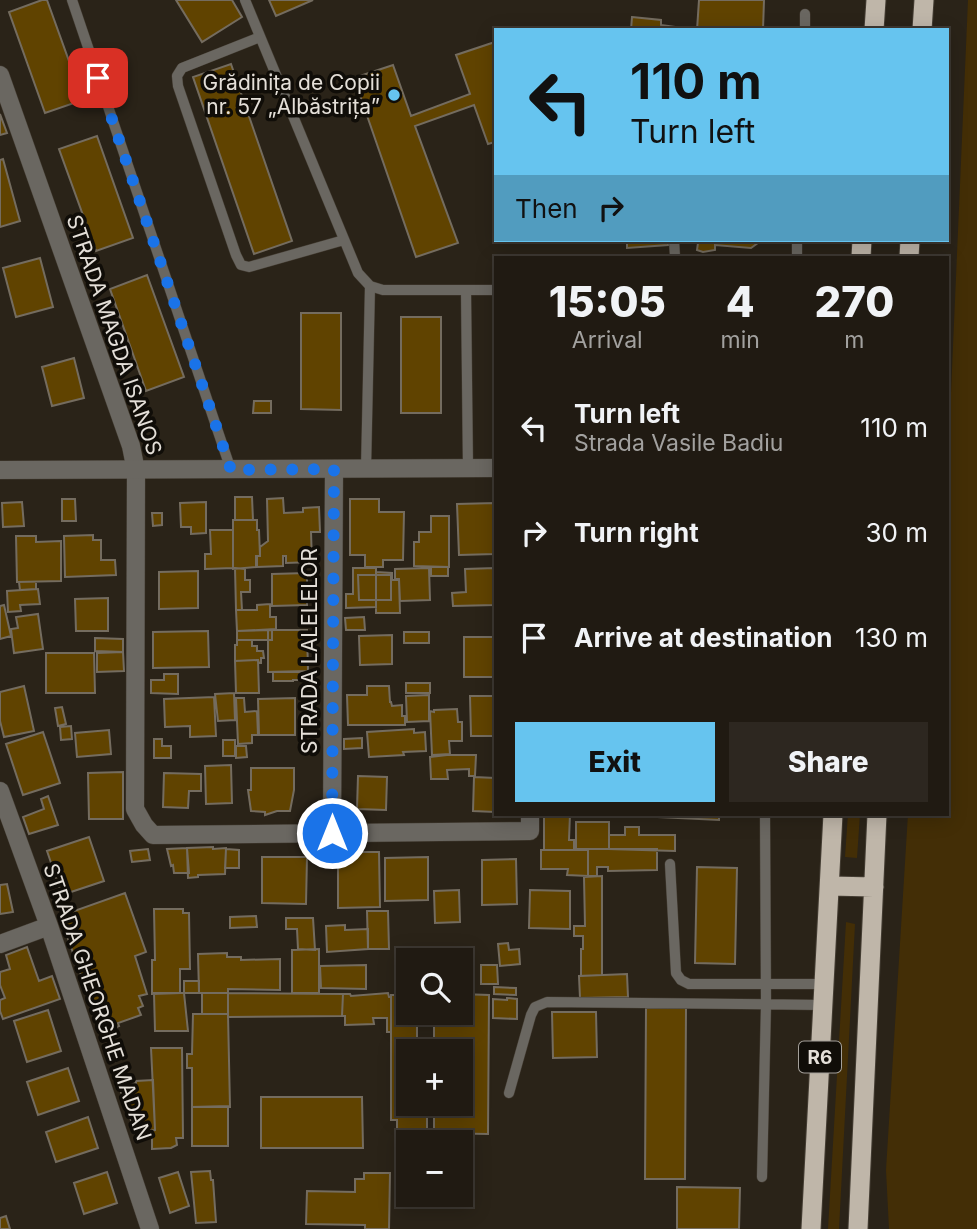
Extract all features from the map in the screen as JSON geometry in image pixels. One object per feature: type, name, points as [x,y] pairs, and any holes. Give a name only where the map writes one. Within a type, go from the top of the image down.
[{"type":"highway","points":[[874,28],[876,0]]},
{"type":"highway","points":[[922,28],[924,0]]},
{"type":"highway","name":"R6","points":[[811,1229],[833,816]]},
{"type":"highway","name":"R6","points":[[858,1229],[877,816]]},
{"type":"highway","points":[[830,886],[874,887]]},
{"type":"street","name":"STRADA MAGDA ISANOS","points":[[0,75],[131,446],[136,471],[135,809],[153,835],[332,833]]},
{"type":"street","points":[[0,470],[494,468]]},
{"type":"street","name":"STRADA LALELELOR","points":[[332,833],[334,469]]},
{"type":"street","name":"STRADA GHEORGHE MADAN","points":[[0,791],[49,926],[150,1229]]},
{"type":"street","points":[[332,833],[530,822]]},
{"type":"street","points":[[0,944],[49,926]]},
{"type":"lane","points":[[72,0],[231,470]]},
{"type":"lane","points":[[245,0],[358,273],[370,286],[383,290],[494,290]]},
{"type":"lane","points":[[805,14],[805,28]]},
{"type":"lane","points":[[260,37],[182,68],[177,76],[178,86],[236,255],[241,265],[249,267],[344,240]]},
{"type":"lane","points":[[366,469],[370,286]]},
{"type":"lane","points":[[466,290],[468,469]]},
{"type":"lane","points":[[762,1177],[766,1005],[765,816]]},
{"type":"lane","points":[[670,864],[676,973],[681,980],[689,984],[824,984]]},
{"type":"lane","points":[[509,1093],[531,1015],[535,1007],[547,1002],[823,1005]]},
{"type":"shaded area","points":[[968,0],[977,0],[977,1229],[889,1229],[886,1170],[908,816],[949,816],[949,439]]},
{"type":"shaded area","points":[[848,816],[860,816],[857,858],[845,857]]},
{"type":"shaded area","points":[[846,922],[855,924],[839,1229],[828,1229]]},
{"type":"building","points":[[47,0],[83,100],[45,113],[9,12]]},
{"type":"building","points":[[176,0],[232,0],[242,17],[202,42]]},
{"type":"building","points":[[269,0],[313,0],[276,16]]},
{"type":"building","points":[[699,0],[764,0],[763,28],[697,28]]},
{"type":"building","points":[[632,17],[661,20],[661,25],[683,28],[631,28]]},
{"type":"building","points":[[494,42],[494,142],[488,144],[474,105],[415,126],[458,243],[416,257],[354,78],[393,65],[411,116],[470,94],[456,55]]},
{"type":"building","points":[[231,64],[292,241],[254,254],[193,77]]},
{"type":"building","points":[[0,114],[7,133],[0,135]]},
{"type":"building","points":[[97,136],[133,238],[96,251],[59,149]]},
{"type":"building","points":[[3,159],[20,221],[0,227],[0,160]]},
{"type":"building","points":[[627,242],[668,242],[668,245],[627,248]]},
{"type":"building","points":[[759,242],[751,248],[715,245],[715,250],[703,252],[697,250],[698,243],[685,243]]},
{"type":"building","points":[[40,258],[53,307],[16,317],[3,268]]},
{"type":"building","points":[[147,275],[184,377],[146,391],[110,289]]},
{"type":"building","points":[[301,313],[341,313],[341,410],[301,409]]},
{"type":"building","points":[[401,317],[441,317],[441,413],[401,413]]},
{"type":"building","points":[[74,358],[84,398],[52,406],[42,367]]},
{"type":"building","points":[[254,401],[271,401],[271,413],[253,413]]},
{"type":"building","points":[[235,497],[252,497],[253,520],[235,520]]},
{"type":"building","points":[[283,498],[284,513],[303,512],[303,508],[319,507],[320,532],[311,532],[312,562],[286,563],[286,556],[283,556],[283,566],[257,567],[260,547],[268,541],[267,499]]},
{"type":"building","points":[[62,499],[75,499],[76,521],[62,521]]},
{"type":"building","points":[[350,499],[379,499],[379,512],[404,512],[403,560],[383,560],[383,567],[365,567],[365,555],[350,555]]},
{"type":"building","points":[[22,502],[24,526],[3,527],[2,503]]},
{"type":"building","points":[[206,502],[206,533],[191,534],[191,527],[181,527],[180,503]]},
{"type":"building","points":[[494,503],[494,554],[459,555],[457,504]]},
{"type":"building","points":[[152,513],[162,513],[162,525],[153,526]]},
{"type":"building","points":[[431,516],[449,516],[449,567],[414,566],[414,542],[419,542],[419,532],[431,532]]},
{"type":"building","points":[[233,520],[257,520],[260,556],[256,556],[256,567],[233,569]]},
{"type":"building","points":[[210,530],[233,530],[233,568],[205,569],[205,554],[211,554]]},
{"type":"building","points":[[93,535],[93,540],[101,540],[101,560],[115,560],[116,575],[65,577],[64,536]]},
{"type":"building","points":[[16,536],[36,536],[36,542],[61,541],[61,581],[17,582]]},
{"type":"building","points":[[431,567],[448,567],[448,576],[431,576]]},
{"type":"building","points":[[235,568],[245,569],[245,580],[250,580],[250,592],[241,592],[242,610],[236,610]]},
{"type":"building","points":[[353,568],[376,568],[376,607],[346,608],[346,594],[353,594]]},
{"type":"building","points":[[429,568],[430,600],[400,601],[399,579],[395,579],[395,569]]},
{"type":"building","points":[[494,568],[494,605],[453,606],[452,593],[466,592],[465,569]]},
{"type":"building","points":[[198,571],[198,608],[159,609],[159,572]]},
{"type":"building","points":[[376,572],[392,573],[392,580],[399,580],[400,613],[376,613]]},
{"type":"building","points":[[307,573],[307,605],[272,606],[272,574]]},
{"type":"building","points":[[358,575],[391,575],[391,600],[359,600]]},
{"type":"building","points":[[19,582],[36,582],[36,589],[20,590]]},
{"type":"building","points":[[38,589],[40,604],[20,605],[21,611],[8,612],[7,591]]},
{"type":"building","points":[[108,598],[108,631],[76,631],[75,599]]},
{"type":"building","points":[[270,604],[270,617],[276,617],[276,629],[237,631],[236,610],[257,610],[257,605]]},
{"type":"building","points":[[4,605],[11,636],[0,639],[0,606]]},
{"type":"building","points":[[38,614],[43,649],[14,653],[11,629],[18,628],[16,617]]},
{"type":"building","points":[[364,617],[365,630],[346,630],[345,618]]},
{"type":"building","points":[[268,630],[307,630],[308,671],[268,672]]},
{"type":"building","points":[[272,630],[272,640],[237,640],[237,631]]},
{"type":"building","points":[[208,631],[209,667],[153,668],[153,632]]},
{"type":"building","points":[[404,632],[429,632],[429,643],[404,643]]},
{"type":"building","points":[[392,635],[392,664],[360,665],[359,636]]},
{"type":"building","points":[[464,637],[494,637],[494,677],[464,677]]},
{"type":"building","points":[[95,638],[123,639],[123,652],[95,651]]},
{"type":"building","points":[[237,640],[252,640],[252,646],[257,646],[257,651],[263,651],[264,658],[261,658],[261,663],[258,660],[235,661]]},
{"type":"building","points":[[123,652],[124,671],[97,672],[97,653]]},
{"type":"building","points":[[46,653],[94,653],[95,693],[46,693]]},
{"type":"building","points":[[258,660],[259,693],[236,693],[235,661]]},
{"type":"building","points":[[273,672],[300,672],[300,680],[273,681]]},
{"type":"building","points":[[164,674],[178,674],[178,694],[151,693],[151,680],[164,680]]},
{"type":"building","points":[[406,683],[430,683],[430,693],[406,693]]},
{"type":"building","points":[[24,686],[34,731],[4,737],[0,721],[0,692]]},
{"type":"building","points":[[367,686],[389,686],[390,702],[392,706],[402,705],[405,725],[348,725],[347,695],[367,695]]},
{"type":"building","points":[[234,693],[235,720],[218,721],[215,694]]},
{"type":"building","points":[[429,695],[429,721],[407,722],[406,696]]},
{"type":"building","points":[[470,696],[494,696],[494,736],[471,736]]},
{"type":"building","points":[[214,697],[216,736],[190,737],[190,726],[165,727],[164,699]]},
{"type":"building","points":[[236,698],[244,698],[245,712],[257,711],[258,735],[252,735],[252,743],[238,744]]},
{"type":"building","points":[[295,698],[295,735],[259,735],[258,699]]},
{"type":"building","points":[[62,707],[66,724],[58,726],[55,708]]},
{"type":"building","points":[[457,709],[458,722],[462,722],[462,741],[449,741],[450,754],[432,755],[430,711]]},
{"type":"building","points":[[71,726],[72,739],[61,740],[60,727]]},
{"type":"building","points":[[414,729],[414,733],[425,732],[426,751],[369,757],[367,732]]},
{"type":"building","points":[[109,730],[111,754],[77,757],[75,733]]},
{"type":"building","points":[[43,732],[60,783],[23,795],[6,744]]},
{"type":"building","points":[[362,738],[362,748],[344,749],[344,739]]},
{"type":"building","points":[[154,739],[162,739],[162,746],[171,746],[171,758],[154,758]]},
{"type":"building","points":[[223,740],[235,740],[235,756],[223,756]]},
{"type":"building","points":[[236,746],[246,746],[247,757],[236,758]]},
{"type":"building","points":[[476,755],[475,776],[469,776],[469,769],[447,770],[448,779],[431,779],[430,757]]},
{"type":"building","points":[[231,765],[232,803],[206,804],[205,766]]},
{"type":"building","points":[[251,768],[294,768],[290,811],[265,815],[265,812],[251,811],[248,790],[251,790]]},
{"type":"building","points":[[123,772],[123,819],[89,819],[88,773]]},
{"type":"building","points":[[164,773],[201,774],[201,791],[189,791],[188,808],[163,807]]},
{"type":"building","points":[[358,776],[387,777],[386,810],[357,809]]},
{"type":"building","points":[[474,777],[494,778],[494,812],[473,811]]},
{"type":"building","points":[[48,796],[58,825],[29,834],[23,817],[44,809],[41,799]]},
{"type":"building","points":[[544,816],[570,816],[569,840],[574,840],[574,850],[544,850]]},
{"type":"building","points":[[719,816],[719,820],[658,817]]},
{"type":"building","points":[[576,822],[609,822],[609,849],[576,849]]},
{"type":"building","points":[[625,827],[639,827],[639,835],[675,835],[675,851],[609,849],[609,835],[625,835]]},
{"type":"building","points":[[89,837],[104,881],[62,895],[47,851]]},
{"type":"building","points":[[187,848],[226,848],[225,874],[188,878]]},
{"type":"building","points":[[187,848],[189,873],[174,873],[167,849]]},
{"type":"building","points":[[148,849],[150,860],[132,862],[130,851]]},
{"type":"building","points":[[226,849],[239,850],[239,868],[225,868]]},
{"type":"building","points":[[585,849],[657,849],[657,870],[608,871],[608,867],[597,867],[597,876],[588,876],[588,850]]},
{"type":"building","points":[[541,850],[588,850],[588,876],[567,875],[568,869],[541,869]]},
{"type":"building","points":[[338,852],[379,852],[380,907],[338,908]]},
{"type":"building","points":[[262,857],[307,857],[306,904],[262,903]]},
{"type":"building","points":[[428,857],[428,900],[385,901],[385,858]]},
{"type":"building","points":[[516,859],[517,904],[482,905],[482,860]]},
{"type":"building","points":[[697,867],[737,868],[735,964],[695,963]]},
{"type":"building","points":[[602,876],[602,975],[581,976],[583,936],[574,936],[574,926],[585,926],[584,877]]},
{"type":"building","points":[[7,884],[13,912],[0,914],[0,885]]},
{"type":"building","points":[[459,890],[460,922],[435,923],[434,891]]},
{"type":"building","points":[[530,890],[570,891],[570,929],[529,928]]},
{"type":"building","points":[[125,893],[146,952],[135,956],[147,994],[139,996],[143,1006],[138,1008],[141,1015],[101,1032],[60,916]]},
{"type":"building","points":[[154,909],[183,909],[183,913],[189,913],[190,969],[180,969],[180,993],[152,994],[152,960],[155,960]]},
{"type":"building","points":[[367,911],[388,911],[389,949],[368,949]]},
{"type":"building","points":[[256,916],[257,927],[230,928],[230,917]]},
{"type":"building","points":[[286,918],[313,918],[315,950],[298,949],[297,929],[286,929]]},
{"type":"building","points":[[345,925],[345,930],[368,929],[368,949],[327,952],[326,926]]},
{"type":"building","points":[[508,943],[509,950],[519,949],[520,964],[500,966],[498,944]]},
{"type":"building","points":[[27,947],[39,981],[52,976],[60,999],[3,1019],[0,1000],[5,998],[0,985],[0,972],[10,969],[6,955]]},
{"type":"building","points":[[319,949],[319,993],[292,993],[292,950]]},
{"type":"building","points":[[227,953],[227,957],[241,957],[241,960],[280,959],[280,990],[228,989],[228,993],[199,993],[198,954]]},
{"type":"building","points":[[366,965],[366,989],[321,988],[320,966]]},
{"type":"building","points":[[481,965],[497,965],[498,984],[481,984]]},
{"type":"building","points":[[627,974],[628,997],[580,998],[579,976]]},
{"type":"building","points":[[184,981],[199,981],[199,993],[184,993]]},
{"type":"building","points":[[494,987],[516,988],[516,995],[494,994]]},
{"type":"building","points":[[154,993],[184,993],[188,1031],[155,1031]]},
{"type":"building","points":[[202,993],[228,993],[228,1014],[202,1014]]},
{"type":"building","points":[[228,993],[343,994],[342,1016],[228,1017]]},
{"type":"building","points":[[388,993],[391,997],[391,1032],[387,1032],[387,1018],[373,1018],[374,1024],[345,1025],[345,1016],[342,1016],[343,994],[351,996]]},
{"type":"building","points":[[473,994],[489,995],[488,1134],[473,1134],[473,1130],[434,1130],[434,1116],[473,1116],[473,1039],[434,1039],[434,1025],[473,1025]]},
{"type":"building","points":[[391,995],[396,995],[396,1025],[417,1025],[417,1039],[396,1039],[396,1116],[427,1116],[427,1130],[397,1130],[397,1120],[391,1120]]},
{"type":"building","points":[[493,999],[517,999],[517,1019],[493,1018]]},
{"type":"building","points":[[646,1008],[686,1008],[685,1179],[645,1179]]},
{"type":"building","points":[[48,1010],[61,1051],[27,1062],[14,1021]]},
{"type":"building","points":[[552,1012],[596,1012],[597,1057],[553,1058]]},
{"type":"building","points":[[193,1014],[228,1014],[230,1107],[192,1107],[192,1068],[187,1068],[187,1054],[192,1054]]},
{"type":"building","points":[[151,1048],[182,1048],[183,1138],[176,1138],[177,1145],[171,1148],[152,1149],[152,1131],[155,1130]]},
{"type":"building","points":[[68,1068],[79,1101],[38,1115],[27,1082]]},
{"type":"building","points":[[153,1080],[155,1130],[135,1132],[120,1089],[136,1081]]},
{"type":"building","points":[[261,1097],[362,1097],[363,1148],[261,1148]]},
{"type":"building","points":[[228,1106],[228,1146],[192,1146],[192,1107]]},
{"type":"building","points":[[88,1117],[98,1148],[56,1162],[46,1132]]},
{"type":"building","points":[[210,1171],[216,1222],[196,1223],[191,1172]]},
{"type":"building","points":[[107,1172],[117,1203],[84,1214],[74,1183]]},
{"type":"building","points":[[178,1172],[189,1206],[170,1213],[159,1178]]},
{"type":"building","points":[[364,1173],[390,1173],[389,1229],[365,1229],[365,1225],[306,1224],[307,1191],[355,1192],[355,1179],[364,1179]]},
{"type":"building","points":[[677,1187],[740,1188],[739,1229],[677,1229]]},
{"type":"building","points":[[6,1216],[10,1229],[0,1229],[0,1218]]},
{"type":"place","name":"Grădinița de Copii nr. 57 „Albăstrița”","points":[[394,95]]},
{"type":"route","points":[[98,78],[231,470],[334,469],[332,833]]}]
